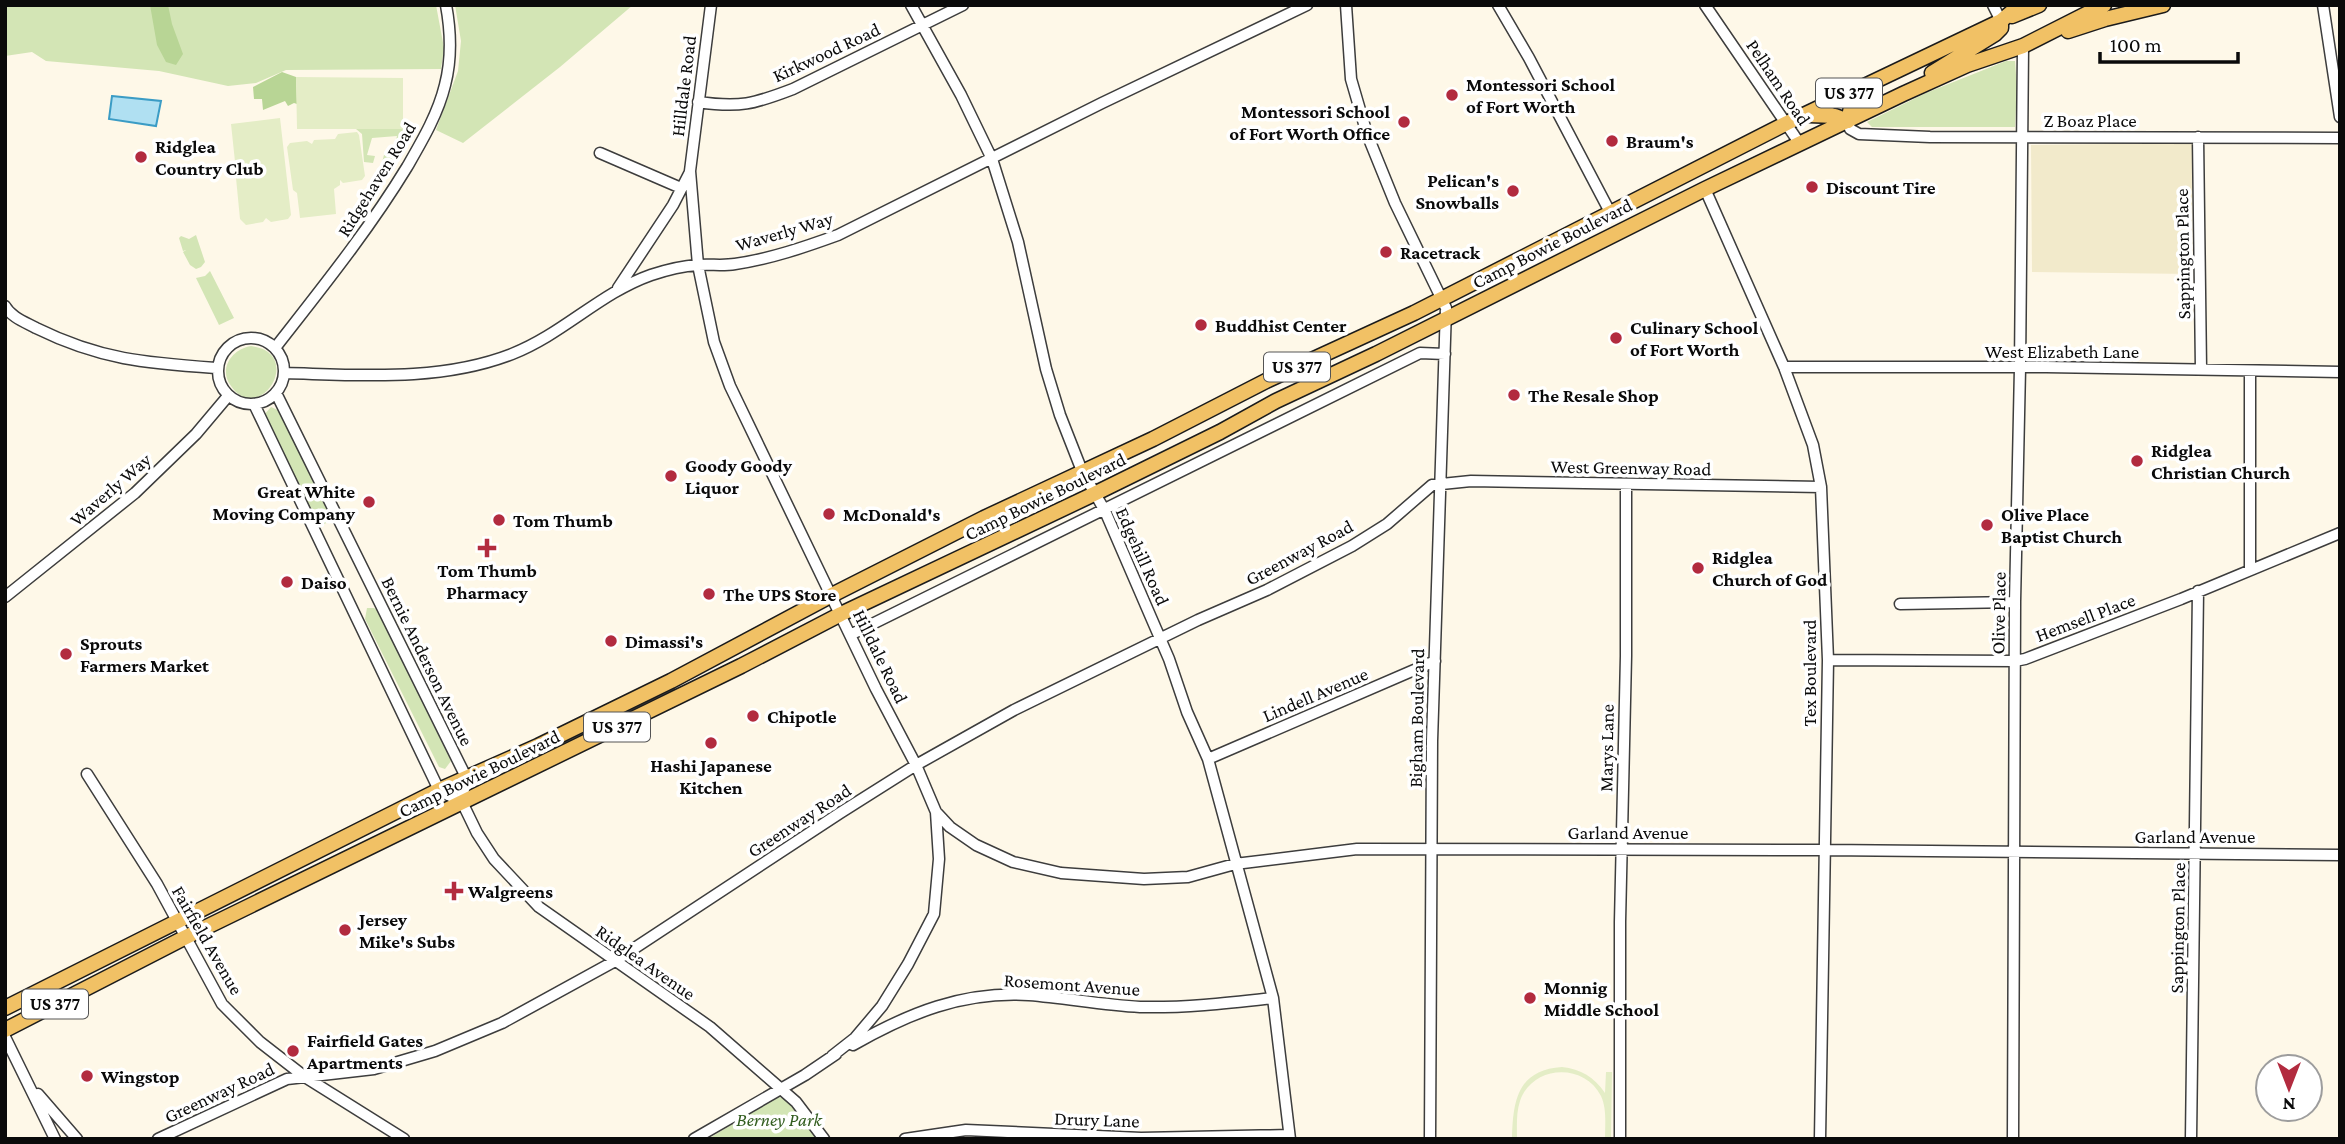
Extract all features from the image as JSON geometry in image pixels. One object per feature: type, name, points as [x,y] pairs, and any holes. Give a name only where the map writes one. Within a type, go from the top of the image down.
[{"type":"main road","name":"Camp Bowie Boulevard","points":[[5,1008],[439,790],[538,746],[671,681],[832,595],[1082,471],[1442,299],[1787,123],[2001,21],[2020,5]]},
{"type":"main road","points":[[1903,94],[1994,34],[2001,28],[2001,21],[2039,5]]},
{"type":"main road","name":"Camp Bowie Boulevard","points":[[5,1030],[184,938],[741,666],[841,614],[1220,432],[1276,401],[1705,188],[1967,65],[2023,46],[2104,5]]},
{"type":"main road","points":[[2023,46],[2105,19],[2163,5]]},
{"type":"main road","points":[[1803,116],[1835,116],[1848,121],[1852,103],[1900,77],[1913,68],[1917,60]]},
{"type":"main road","points":[[1696,170],[1705,188]]},
{"type":"main road","points":[[1611,214],[1620,230]]},
{"type":"main road","points":[[1266,381],[1276,401]]},
{"type":"main road","points":[[631,720],[628,711],[630,706],[671,681]]},
{"type":"street","name":"Ridgehaven Road","points":[[275,348],[360,239],[431,124],[445,85],[450,54],[446,5]]},
{"type":"street","name":"Hilldale Road","points":[[711,5],[690,171],[698,265],[713,342],[721,365],[850,635],[916,765],[936,812],[939,859],[934,914],[883,1006],[855,1038],[832,1056]]},
{"type":"street","name":"Kirkwood Road","points":[[698,102],[742,106],[766,99],[793,89],[963,5]]},
{"type":"street","name":"Waverly Way","points":[[285,373],[388,376],[433,372],[512,354],[559,330],[618,288],[668,270],[698,265],[733,265],[808,246],[838,235],[1102,103],[1307,5]]},
{"type":"street","name":"Bigham Boulevard","points":[[1346,5],[1351,79],[1367,134],[1395,203],[1442,299],[1447,318],[1435,661],[1430,1139]]},
{"type":"street","points":[[1498,5],[1611,214]]},
{"type":"street","name":"Pelham Road","points":[[1704,5],[1800,144]]},
{"type":"street","points":[[1993,5],[2001,21]]},
{"type":"street","points":[[2323,5],[2340,117]]},
{"type":"street","name":"Edgehill Road","points":[[911,6],[992,159],[1018,242],[1045,369],[1082,471],[1105,511],[1208,759],[1273,998],[1289,1137]]},
{"type":"street","name":"Olive Place","points":[[2013,1139],[2015,602],[2023,46]]},
{"type":"street","name":"Z Boaz Place","points":[[1848,121],[1850,130],[1859,134],[2340,138]]},
{"type":"street","name":"Sappington Place","points":[[2198,137],[2201,369]]},
{"type":"street","points":[[600,153],[681,188]]},
{"type":"street","name":"Hilldale Road","points":[[618,288],[673,205],[690,171]]},
{"type":"street","name":"Tex Boulevard","points":[[1705,188],[1784,367],[1813,445],[1821,486],[1828,660],[1820,1139]]},
{"type":"street","points":[[6,311],[60,340],[111,357],[161,365],[217,368]]},
{"type":"street","points":[[256,339],[275,348],[283,360],[285,373],[276,393],[262,403],[254,404],[240,402],[228,396],[218,377],[217,368],[228,346],[241,340],[256,339]]},
{"type":"street","points":[[850,635],[1420,353],[1445,354]]},
{"type":"street","name":"West Elizabeth Lane","points":[[1784,367],[2340,372]]},
{"type":"street","points":[[2250,371],[2250,570]]},
{"type":"street","name":"Bernie Anderson Avenue","points":[[276,393],[466,777]]},
{"type":"street","name":"Waverly Way","points":[[5,597],[135,493],[196,434],[228,396]]},
{"type":"street","points":[[254,404],[439,790],[462,802],[466,777]]},
{"type":"street","name":"West Greenway Road","points":[[1440,483],[1471,481],[1821,486]]},
{"type":"street","name":"Greenway Road","points":[[158,1139],[287,1079],[374,1069],[435,1051],[502,1023],[615,961],[916,765],[1014,710],[1267,590],[1352,546],[1387,524],[1432,485],[1440,483]]},
{"type":"street","name":"Marys Lane","points":[[1620,1139],[1626,484]]},
{"type":"street","name":"Hemsell Place","points":[[1828,660],[2015,661],[2199,591],[2340,533]]},
{"type":"street","name":"Sappington Place","points":[[2191,1139],[2199,591]]},
{"type":"street","points":[[1900,604],[2015,602]]},
{"type":"street","name":"Lindell Avenue","points":[[1208,759],[1435,661]]},
{"type":"street","name":"Fairfield Avenue","points":[[87,774],[157,884],[222,1004],[260,1042],[305,1077],[404,1139]]},
{"type":"street","name":"Ridglea Avenue","points":[[462,802],[488,851],[539,907],[710,1027],[796,1102],[824,1139]]},
{"type":"street","name":"Garland Avenue","points":[[936,812],[950,827],[976,845],[1013,862],[1061,873],[1144,879],[1188,877],[1235,864],[1336,851],[1825,850],[2340,855]]},
{"type":"street","name":"Rosemont Avenue","points":[[694,1139],[832,1056],[920,1010],[977,997],[1031,995],[1139,1007],[1195,1007],[1273,998]]},
{"type":"street","points":[[5,1037],[55,1139]]},
{"type":"street","points":[[27,1081],[77,1139]]},
{"type":"street","name":"Drury Lane","points":[[905,1139],[967,1130],[1141,1139],[1289,1137]]},
{"type":"shaded area","points":[[2193,143],[2191,274],[2032,272],[2031,145]]},
{"type":"green space","points":[[5,5],[436,5],[444,48],[441,69],[286,70],[256,83],[228,86],[159,71],[46,61],[32,52],[5,56]]},
{"type":"green space","points":[[150,5],[168,5],[183,54],[176,65],[166,62],[157,45]]},
{"type":"green space","points":[[455,5],[633,5],[560,67],[463,143],[436,130],[458,71],[461,41]]},
{"type":"green space","points":[[2006,61],[2015,61],[2015,127],[1872,127],[1867,122],[1926,93]]},
{"type":"green space","points":[[282,72],[296,77],[297,104],[288,106],[285,101],[263,110],[262,99],[254,99],[253,87]]},
{"type":"green space","points":[[296,77],[403,78],[403,129],[297,129]]},
{"type":"green space","points":[[280,118],[291,215],[288,219],[271,222],[266,218],[263,222],[246,225],[240,219],[236,178],[240,175],[236,171],[231,124]]},
{"type":"green space","points":[[356,129],[403,129],[402,150],[391,170],[381,166],[384,155],[393,152],[397,136],[372,138],[367,155],[375,156],[373,163],[364,162],[362,134]]},
{"type":"green space","points":[[357,132],[365,176],[362,180],[343,183],[340,180],[340,185],[334,189],[336,214],[300,218],[287,147],[290,143],[307,141],[312,144],[314,140],[335,139],[338,134]]},
{"type":"green space","points":[[196,235],[205,262],[196,269],[190,265],[179,238],[181,236],[189,239]]},
{"type":"green space","points":[[210,271],[234,318],[219,325],[196,278],[205,276]]},
{"type":"green space","points":[[251,346],[267,351],[275,361],[276,373],[272,384],[264,393],[254,398],[242,396],[231,386],[226,373],[233,355]]},
{"type":"green space","points":[[271,407],[280,411],[331,516],[325,524],[316,522],[264,415]]},
{"type":"green space","points":[[367,608],[378,611],[451,761],[445,769],[439,767],[365,619]]},
{"type":"green space","points":[[1562,1067],[1586,1075],[1605,1093],[1606,1072],[1612,1072],[1611,1139],[1605,1139],[1604,1106],[1593,1085],[1583,1077],[1559,1072],[1535,1080],[1526,1089],[1518,1110],[1517,1139],[1512,1139],[1514,1112],[1520,1090],[1535,1074]]},
{"type":"green space","name":"Berney Park","points":[[777,1097],[795,1107],[822,1139],[708,1139]]},
{"type":"water","points":[[112,96],[161,101],[156,126],[109,119]]},
{"type":"place","name":"Montessori School of Fort Worth","points":[[1452,95]]},
{"type":"place","name":"Montessori School of Fort Worth Office","points":[[1404,122]]},
{"type":"place","name":"Braum's","points":[[1612,141]]},
{"type":"place","name":"Ridglea Country Club","points":[[141,157]]},
{"type":"place","name":"Discount Tire","points":[[1812,187]]},
{"type":"place","name":"Pelican's Snowballs","points":[[1513,191]]},
{"type":"place","name":"Racetrack","points":[[1386,252]]},
{"type":"place","name":"Buddhist Center","points":[[1201,325]]},
{"type":"place","name":"Culinary School of Fort Worth","points":[[1616,338]]},
{"type":"place","name":"The Resale Shop","points":[[1514,395]]},
{"type":"place","name":"Ridglea Christian Church","points":[[2137,461]]},
{"type":"place","name":"Goody Goody Liquor","points":[[671,476]]},
{"type":"place","name":"Great White Moving Company","points":[[369,502]]},
{"type":"place","name":"McDonald's","points":[[829,514]]},
{"type":"place","name":"Tom Thumb","points":[[499,520]]},
{"type":"place","name":"Olive Place Baptist Church","points":[[1987,525]]},
{"type":"place","name":"Tom Thumb Pharmacy","points":[[487,548]]},
{"type":"place","name":"Ridglea Church of God","points":[[1698,568]]},
{"type":"place","name":"Daiso","points":[[287,582]]},
{"type":"place","name":"The UPS Store","points":[[709,594]]},
{"type":"place","name":"Dimassi's","points":[[611,641]]},
{"type":"place","name":"Sprouts Farmers Market","points":[[66,654]]},
{"type":"place","name":"Chipotle","points":[[753,716]]},
{"type":"place","name":"Hashi Japanese Kitchen","points":[[711,743]]},
{"type":"place","name":"Walgreens","points":[[454,891]]},
{"type":"place","name":"Jersey Mike's Subs","points":[[345,930]]},
{"type":"place","name":"Monnig Middle School","points":[[1530,998]]},
{"type":"place","name":"Fairfield Gates Apartments","points":[[293,1051]]},
{"type":"place","name":"Wingstop","points":[[87,1076]]}]
